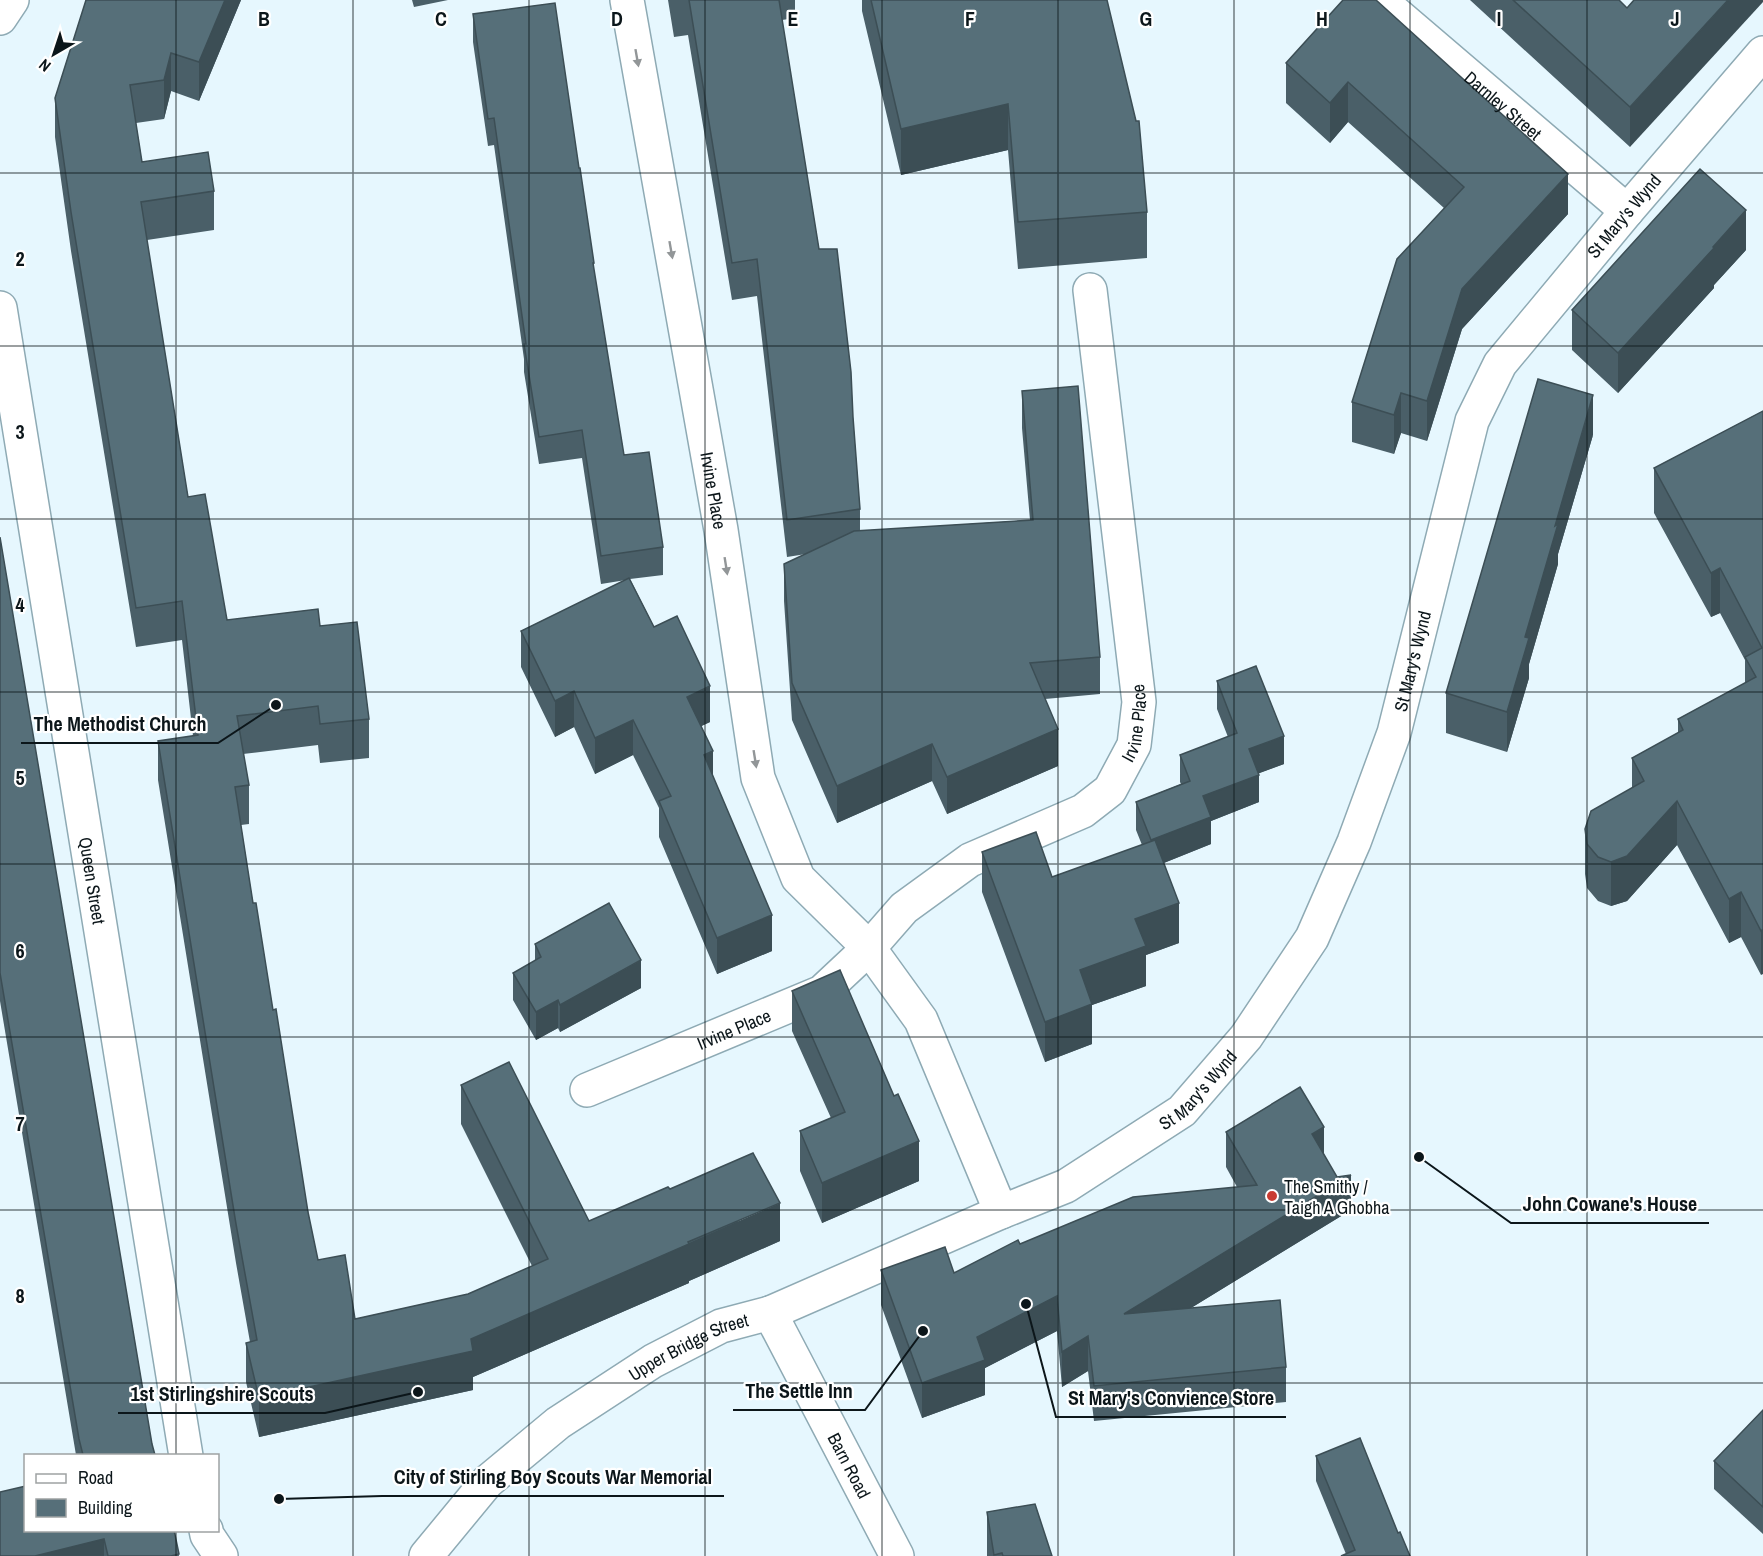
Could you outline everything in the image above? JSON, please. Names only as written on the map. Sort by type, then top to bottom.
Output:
[{"type":"street","points":[[0,18],[12,0]]},
{"type":"street","name":"Irvine Place","points":[[627,0],[721,530],[758,778],[798,878],[869,948],[921,1020],[1001,1212]]},
{"type":"street","name":"Darnley Street","points":[[1380,0],[1627,211]]},
{"type":"street","name":"St Mary's Wynd","points":[[1001,1212],[1066,1186],[1182,1112],[1246,1037],[1312,938],[1354,842],[1394,733],[1472,420],[1500,364],[1763,52]]},
{"type":"street","name":"Irvine Place","points":[[587,1090],[822,992],[869,948],[904,908],[970,860],[1083,811],[1110,790],[1134,745],[1139,702],[1090,290]]},
{"type":"street","name":"Queen Street","points":[[0,308],[186,1454]]},
{"type":"street","name":"Upper Bridge Street","points":[[426,1556],[487,1482],[558,1423],[652,1361],[721,1326],[770,1313],[1001,1212]]},
{"type":"street","name":"Barn Road","points":[[770,1313],[897,1556]]},
{"type":"street","points":[[206,1532],[221,1556]]},
{"type":"building","points":[[86,0],[225,0],[199,62],[171,53],[164,80],[130,85],[142,162],[208,152],[214,191],[141,202],[188,497],[205,494],[227,620],[318,609],[320,626],[357,622],[369,719],[320,724],[318,706],[237,716],[249,785],[235,787],[253,903],[256,903],[273,1010],[276,1009],[308,1212],[318,1260],[345,1255],[355,1319],[468,1294],[548,1259],[461,1085],[509,1062],[589,1221],[753,1153],[780,1203],[471,1339],[473,1351],[259,1398],[246,1343],[257,1340],[236,1224],[158,741],[198,735],[182,601],[136,608],[71,212],[55,98]]},
{"type":"building","points":[[689,0],[779,0],[819,249],[837,249],[851,372],[860,509],[787,520],[757,259],[732,263]]},
{"type":"building","points":[[871,0],[1107,0],[1136,121],[1139,121],[1147,212],[1018,222],[1008,104],[901,129]]},
{"type":"building","points":[[1343,0],[1376,0],[1568,174],[1462,289],[1427,401],[1401,393],[1394,415],[1352,402],[1397,259],[1464,187],[1348,82],[1330,103],[1286,63]]},
{"type":"building","points":[[1513,0],[1619,0],[1627,8],[1634,0],[1728,0],[1630,107]]},
{"type":"building","points":[[555,3],[624,455],[649,452],[663,547],[601,556],[582,430],[539,437],[524,344],[526,344],[494,118],[488,119],[473,14]]},
{"type":"building","points":[[1700,169],[1746,210],[1618,353],[1572,310]]},
{"type":"building","points":[[1538,379],[1593,395],[1555,526],[1558,524],[1525,637],[1529,638],[1507,712],[1446,693]]},
{"type":"building","points":[[1078,386],[1100,657],[1030,663],[1058,729],[947,777],[932,744],[837,786],[792,683],[784,564],[854,531],[1033,520],[1022,391]]},
{"type":"building","points":[[1763,411],[1763,929],[1761,931],[1741,892],[1729,899],[1677,801],[1627,856],[1611,862],[1598,857],[1587,844],[1585,829],[1591,811],[1644,781],[1632,758],[1683,730],[1678,719],[1756,677],[1745,657],[1762,648],[1720,568],[1711,573],[1654,468]]},
{"type":"building","points":[[0,537],[155,1454],[83,1454],[0,973]]},
{"type":"building","points":[[629,578],[654,627],[677,616],[710,686],[687,697],[713,751],[704,755],[772,915],[717,938],[659,801],[671,796],[633,720],[595,738],[574,691],[555,701],[521,631]]},
{"type":"building","points":[[1256,666],[1284,736],[1249,749],[1259,775],[1203,796],[1211,817],[1151,840],[1136,802],[1190,781],[1180,755],[1237,733],[1217,681]]},
{"type":"building","points":[[1036,832],[1052,877],[1155,840],[1179,903],[1135,919],[1146,946],[1080,970],[1092,1004],[1045,1022],[982,852]]},
{"type":"building","points":[[609,903],[641,960],[560,1005],[558,1000],[536,1012],[513,973],[541,957],[535,944]]},
{"type":"building","points":[[840,970],[894,1096],[898,1094],[919,1141],[822,1183],[800,1131],[845,1112],[792,991]]},
{"type":"building","points":[[1300,1087],[1324,1127],[1312,1134],[1337,1177],[1351,1175],[1124,1314],[1280,1300],[1286,1367],[1094,1386],[1088,1336],[1062,1352],[1057,1296],[977,1337],[985,1360],[922,1383],[881,1270],[945,1247],[954,1273],[1018,1240],[1020,1244],[1133,1197],[1257,1185],[1226,1132]]},
{"type":"building","points":[[1763,1410],[1763,1507],[1714,1461]]},
{"type":"building","points":[[1360,1438],[1398,1533],[1400,1532],[1410,1556],[1341,1556],[1355,1550],[1316,1456]]},
{"type":"building","points":[[24,1486],[24,1532],[174,1532],[179,1554],[108,1556],[104,1539],[35,1556],[0,1556],[0,1492]]},
{"type":"building","points":[[1035,1504],[1052,1556],[1003,1556],[1002,1553],[994,1555],[987,1512]]},
{"type":"place","name":"The Methodist Church","points":[[276,705]]},
{"type":"place","name":"John Cowane's House","points":[[1419,1157]]},
{"type":"place","name":"The Smithy / Taigh A Ghobha","points":[[1272,1196]]},
{"type":"place","name":"St Mary's Convience Store","points":[[1026,1304]]},
{"type":"place","name":"The Settle Inn","points":[[923,1331]]},
{"type":"place","name":"1st Stirlingshire Scouts","points":[[418,1392]]},
{"type":"place","name":"City of Stirling Boy Scouts War Memorial","points":[[279,1499]]}]
